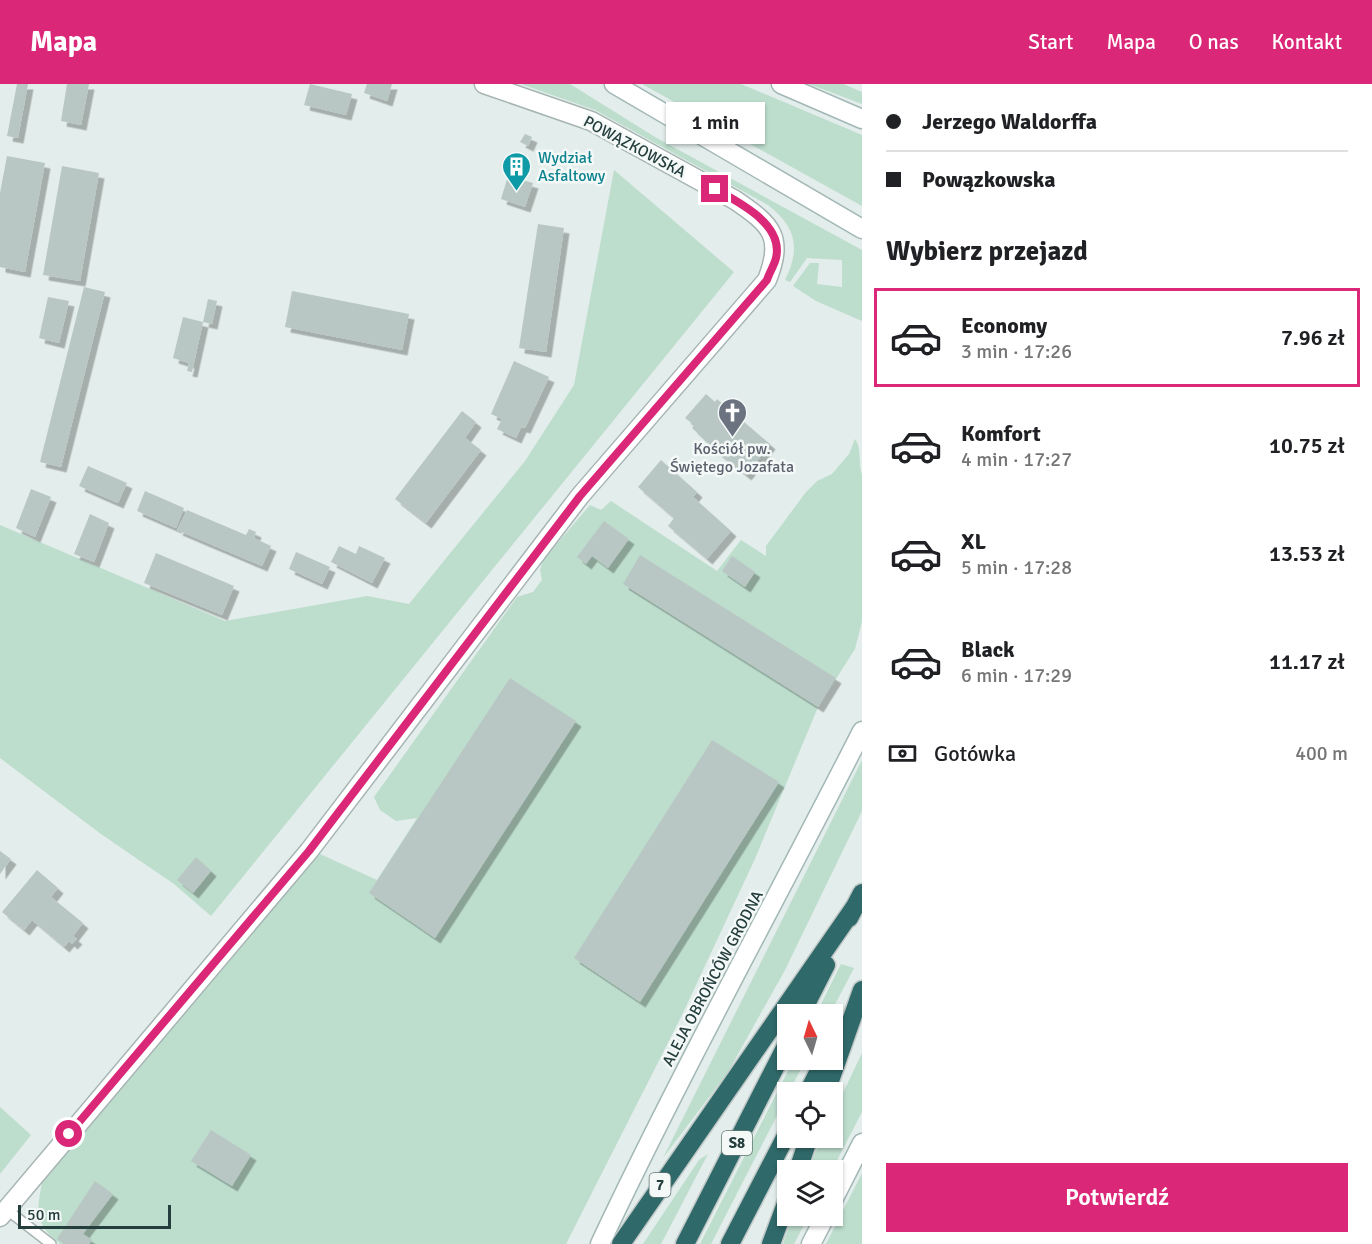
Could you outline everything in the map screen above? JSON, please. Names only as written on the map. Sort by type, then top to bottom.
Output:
[{"type":"highway","points":[[806,1004],[834,948],[860,905]]},
{"type":"highway","name":"7","points":[[621,1244],[860,905]]},
{"type":"highway","points":[[843,1024],[862,989]]},
{"type":"highway","points":[[829,1082],[862,989]]},
{"type":"highway","name":"S8","points":[[686,1244],[777,1064]]},
{"type":"highway","name":"S8","points":[[730,1244],[780,1148]]},
{"type":"highway","points":[[771,1244],[778,1226]]},
{"type":"street","name":"POWĄZKOWSKA","points":[[3,1213],[309,851],[580,496],[741,313],[767,280],[776,258],[776,245],[771,233],[757,215],[735,200],[591,121],[484,84]]},
{"type":"street","points":[[614,84],[862,229]]},
{"type":"street","points":[[781,84],[862,119]]},
{"type":"street","name":"ALEJA OBROŃCÓW GRODNA","points":[[600,1244],[700,1039],[760,932],[862,731]]},
{"type":"street","points":[[843,1180],[862,1143]]},
{"type":"street","points":[[811,1244],[820,1226]]},
{"type":"lane","points":[[3,1213],[51,1244]]},
{"type":"green space","points":[[521,84],[570,84],[655,137],[862,250],[862,321],[816,301],[793,286],[810,263],[819,263],[817,284],[842,287],[842,260],[807,258],[790,282],[785,280],[793,258],[793,239],[785,222],[768,205],[595,110]]},
{"type":"green space","points":[[642,84],[741,84],[862,135],[862,206]]},
{"type":"green space","points":[[809,84],[843,84],[862,92],[862,104]]},
{"type":"green space","points":[[614,170],[734,272],[211,916],[174,884],[101,834],[0,758],[0,525],[225,621],[367,596],[409,604],[525,461],[574,385]]},
{"type":"green space","points":[[855,439],[862,475],[862,621],[855,649],[818,707],[754,861],[681,1017],[566,1244],[60,1244],[52,1237],[39,1217],[42,1183],[320,854],[377,880],[417,818],[396,821],[380,810],[374,797],[517,597],[533,592],[542,580],[540,570],[543,560],[590,505],[601,510],[611,501],[717,571],[741,540],[766,556],[766,546],[806,492],[817,481],[832,474],[849,454]]},
{"type":"green space","points":[[862,760],[862,811],[785,970],[728,1072],[663,1158]]},
{"type":"green space","points":[[841,964],[854,968],[835,1004],[821,1004]]},
{"type":"green space","points":[[862,1053],[862,1112],[837,1160],[812,1160],[817,1148],[843,1148],[843,1093]]},
{"type":"green space","points":[[788,1070],[800,1070],[794,1082],[782,1082]]},
{"type":"green space","points":[[777,1092],[777,1115],[711,1244],[700,1244]]},
{"type":"green space","points":[[0,1107],[31,1135],[0,1174]]},
{"type":"green space","points":[[708,1154],[661,1244],[643,1244],[699,1160]]},
{"type":"green space","points":[[862,1173],[862,1244],[826,1244],[835,1226],[843,1226],[843,1210]]},
{"type":"green space","points":[[789,1226],[803,1226],[794,1244],[783,1244]]},
{"type":"building","points":[[17,84],[28,84],[18,138],[7,136]]},
{"type":"building","points":[[67,84],[89,84],[81,125],[61,121]]},
{"type":"building","points":[[310,84],[352,94],[346,115],[304,105]]},
{"type":"building","points":[[367,84],[392,84],[387,101],[364,93]]},
{"type":"building","points":[[525,134],[532,137],[528,146],[520,142]]},
{"type":"building","points":[[7,156],[45,163],[25,272],[0,267],[0,193]]},
{"type":"building","points":[[62,166],[99,173],[80,281],[43,275]]},
{"type":"building","name":"Wydział Asfaltowy","points":[[508,176],[533,183],[525,207],[501,199]]},
{"type":"building","points":[[538,224],[564,228],[546,352],[519,348]]},
{"type":"building","points":[[84,287],[105,292],[61,467],[40,462]]},
{"type":"building","points":[[292,291],[409,314],[402,350],[285,327]]},
{"type":"building","points":[[48,297],[69,301],[59,343],[39,338]]},
{"type":"building","points":[[208,299],[217,301],[212,324],[203,322]]},
{"type":"building","points":[[183,317],[203,322],[192,372],[187,371],[189,363],[173,358]]},
{"type":"building","points":[[514,361],[549,377],[525,428],[521,427],[516,438],[497,429],[502,419],[491,414]]},
{"type":"building","name":"Kościół pw. Świętego Jozafata","points":[[706,394],[715,402],[717,399],[770,444],[746,475],[716,451],[685,418]]},
{"type":"building","points":[[462,411],[476,422],[465,438],[481,450],[426,523],[395,499]]},
{"type":"building","points":[[661,460],[697,492],[693,497],[731,531],[707,559],[668,526],[674,518],[638,487]]},
{"type":"building","points":[[88,466],[127,483],[118,503],[79,486]]},
{"type":"building","points":[[31,489],[51,497],[35,537],[16,528]]},
{"type":"building","points":[[145,491],[184,508],[176,528],[137,511]]},
{"type":"building","points":[[187,510],[246,535],[249,529],[256,532],[254,538],[271,546],[262,566],[177,530]]},
{"type":"building","points":[[90,514],[109,523],[94,562],[74,554]]},
{"type":"building","points":[[604,521],[629,539],[608,568],[592,556],[586,564],[577,557]]},
{"type":"building","points":[[339,546],[356,554],[359,546],[385,558],[372,583],[331,562]]},
{"type":"building","points":[[296,552],[330,567],[322,584],[289,569]]},
{"type":"building","points":[[156,553],[234,586],[222,615],[144,583]]},
{"type":"building","points":[[640,555],[836,678],[818,707],[623,584]]},
{"type":"building","points":[[732,556],[755,572],[745,587],[722,571]]},
{"type":"building","points":[[510,678],[576,721],[435,938],[369,893]]},
{"type":"building","points":[[712,740],[779,782],[640,1002],[574,958]]},
{"type":"building","points":[[0,851],[11,859],[0,874]]},
{"type":"building","points":[[196,857],[211,871],[193,893],[177,880]]},
{"type":"building","points":[[37,870],[58,888],[51,897],[83,923],[73,936],[77,939],[72,944],[69,941],[64,947],[32,920],[24,930],[2,912]]},
{"type":"building","points":[[211,1130],[251,1155],[232,1186],[191,1161]]},
{"type":"building","points":[[95,1181],[113,1194],[83,1234],[92,1240],[89,1244],[64,1244],[57,1239]]},
{"type":"place","name":"Wydział Asfaltowy","points":[[517,192]]},
{"type":"place","name":"Kościół pw. Świętego Jozafata","points":[[732,438]]},
{"type":"route","points":[[69,1134],[309,851],[580,496],[741,313],[767,280],[776,258],[776,245],[771,233],[757,215],[715,189]]}]
